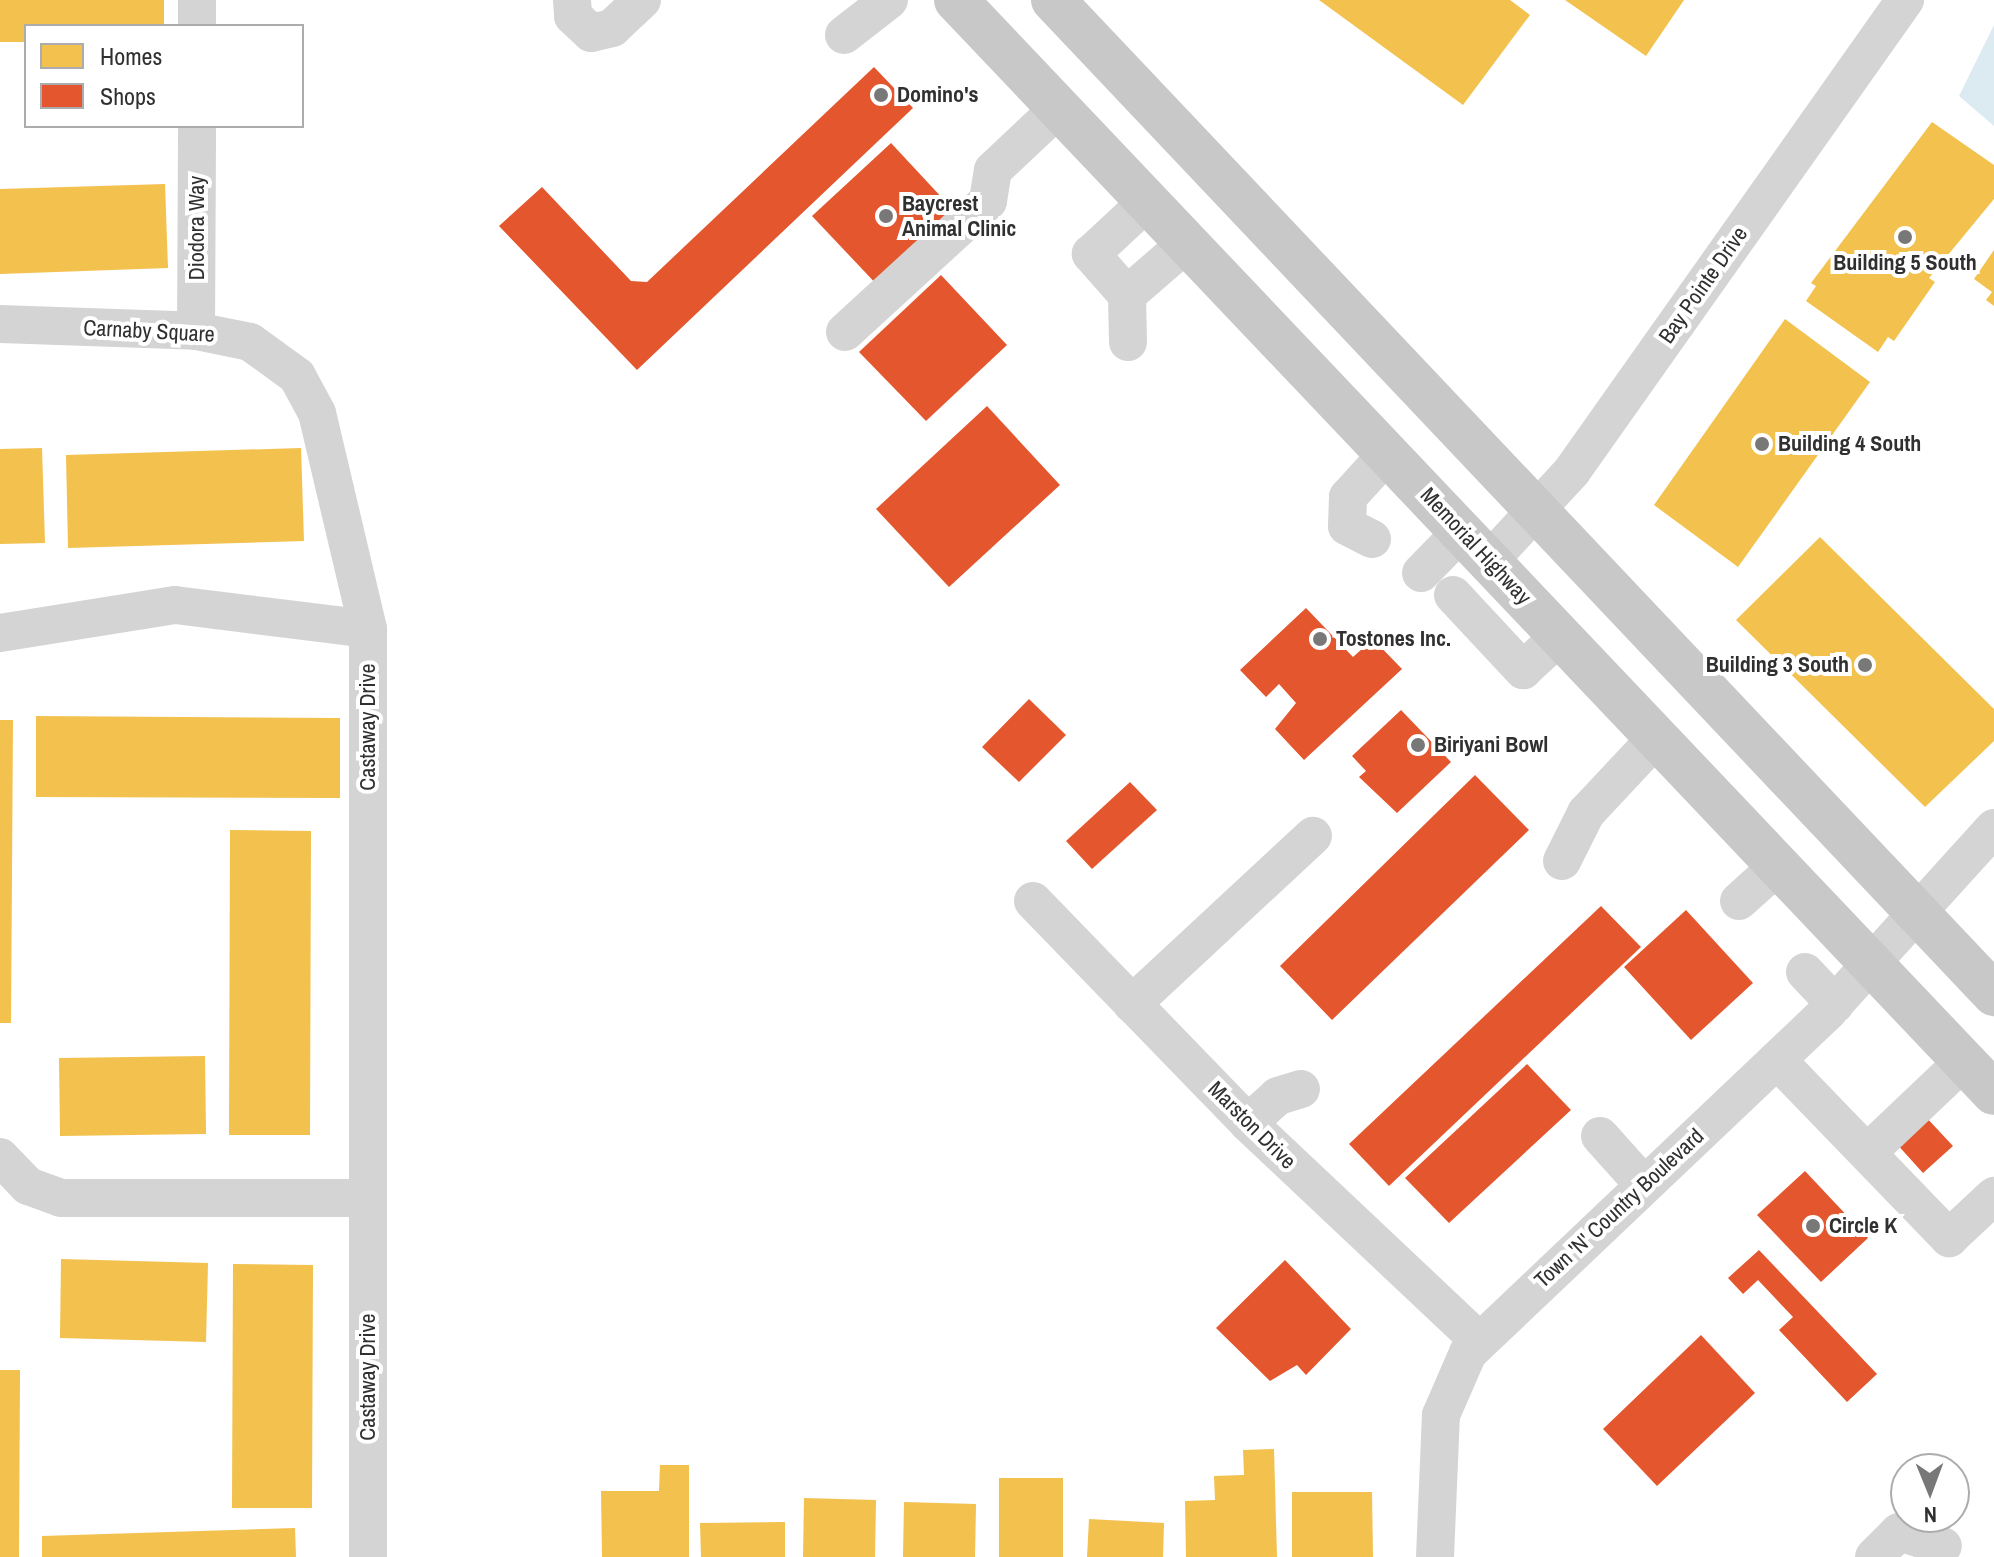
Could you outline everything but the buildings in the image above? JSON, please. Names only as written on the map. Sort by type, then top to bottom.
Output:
[{"type":"main road","name":"Memorial Highway","points":[[956,0],[1994,1093]]},
{"type":"main road","points":[[1053,0],[1994,994]]},
{"type":"main road","points":[[1148,201],[1198,152]]},
{"type":"street","points":[[197,0],[197,24]]},
{"type":"street","points":[[572,0],[573,16],[591,33],[612,28],[642,0]]},
{"type":"street","points":[[844,35],[889,0]]},
{"type":"street","name":"Bay Pointe Drive","points":[[1421,573],[1539,511],[1905,0]]},
{"type":"street","points":[[845,332],[988,201],[993,170],[1060,107]]},
{"type":"street","name":"Diodora Way","points":[[196,331],[197,128]]},
{"type":"street","points":[[1128,342],[1127,295],[1091,254],[1148,201]]},
{"type":"street","points":[[1127,295],[1188,242]]},
{"type":"street","name":"Carnaby Square","points":[[0,324],[196,331],[250,342],[297,376],[328,454],[368,629]]},
{"type":"street","points":[[1372,539],[1347,526],[1348,497],[1388,453]]},
{"type":"street","points":[[1453,595],[1523,670],[1561,635]]},
{"type":"street","points":[[0,633],[175,605],[368,629]]},
{"type":"street","name":"Castaway Drive","points":[[368,629],[368,1557]]},
{"type":"street","points":[[1562,861],[1586,813],[1657,737]]},
{"type":"street","name":"Town 'N' Country Boulevard","points":[[1435,1557],[1441,1415],[1478,1340],[1835,1004],[1994,828]]},
{"type":"street","points":[[1132,1004],[1313,836]]},
{"type":"street","points":[[1739,901],[1779,865]]},
{"type":"street","name":"Marston Drive","points":[[1033,901],[1248,1123],[1478,1340]]},
{"type":"street","points":[[1805,972],[1835,1004]]},
{"type":"street","points":[[1777,1060],[1949,1238],[1994,1196]]},
{"type":"street","points":[[1868,1152],[1964,1061]]},
{"type":"street","points":[[1248,1123],[1278,1096],[1301,1089]]},
{"type":"street","points":[[1600,1136],[1644,1185]]},
{"type":"street","points":[[0,1157],[28,1186],[61,1198],[368,1198]]},
{"type":"street","points":[[1874,1557],[1899,1532],[1943,1546]]},
{"type":"shaded area","points":[[1994,25],[1994,126],[1959,96]]},
{"type":"place","name":"Domino's","points":[[881,95]]},
{"type":"place","name":"Baycrest Animal Clinic","points":[[886,216]]},
{"type":"place","name":"Building 5 South","points":[[1905,237]]},
{"type":"place","name":"Building 4 South","points":[[1762,444]]},
{"type":"place","name":"Tostones Inc.","points":[[1320,639]]},
{"type":"place","name":"Building 3 South","points":[[1865,665]]},
{"type":"place","name":"Biriyani Bowl","points":[[1418,745]]},
{"type":"place","name":"Circle K","points":[[1813,1226]]}]
